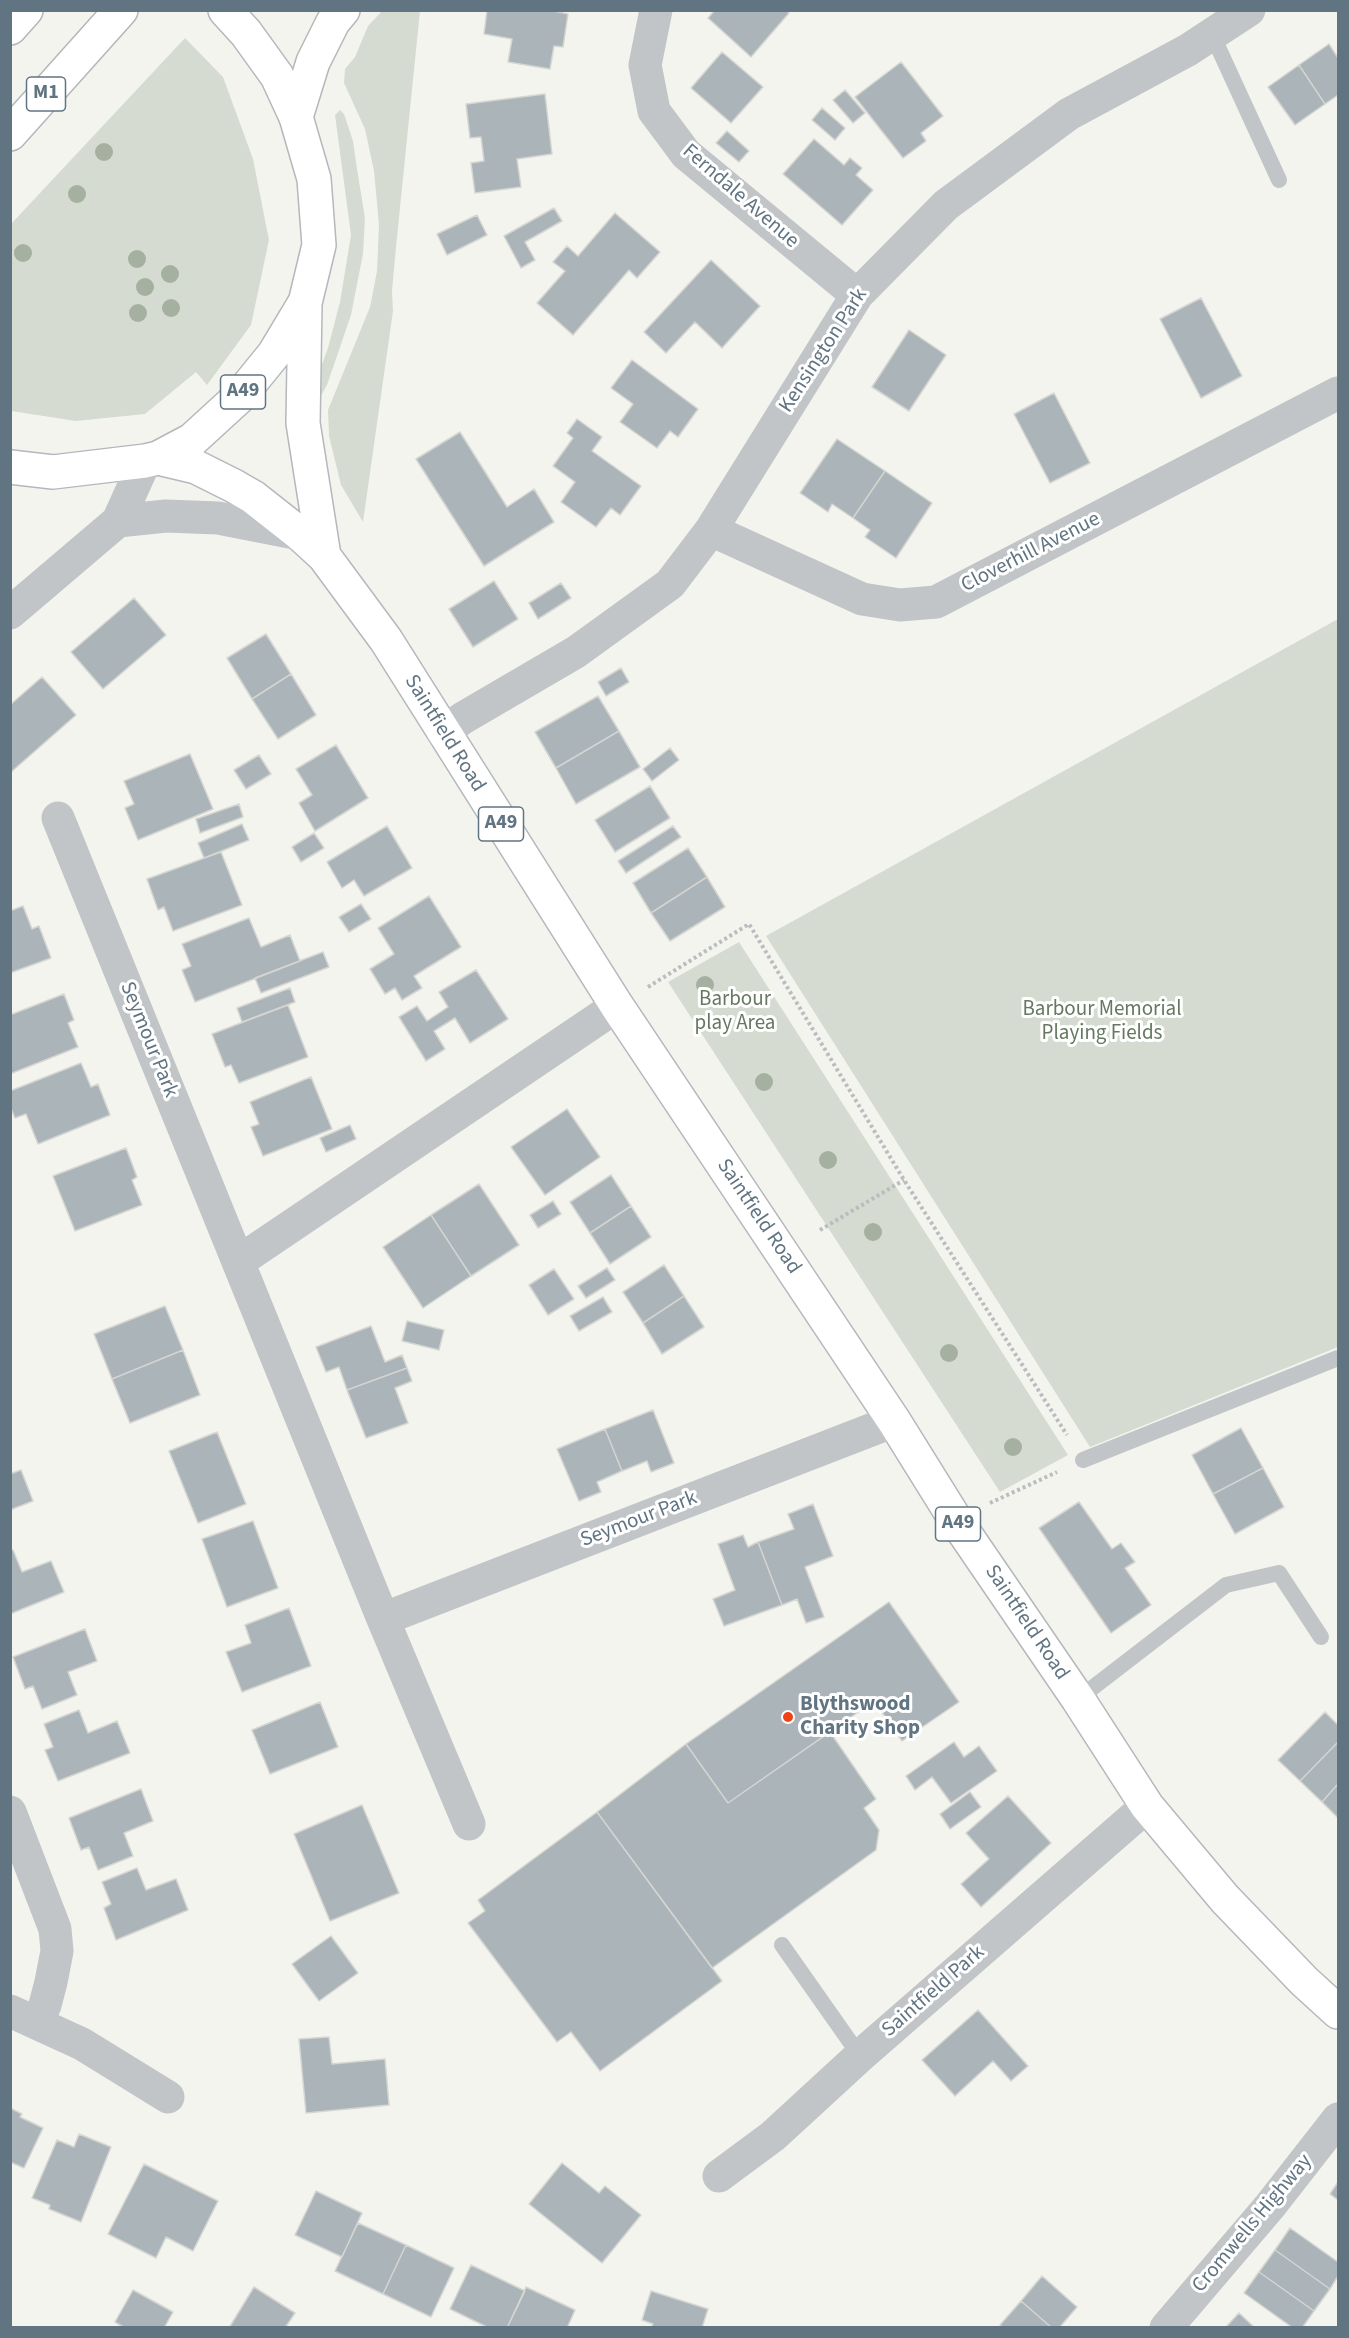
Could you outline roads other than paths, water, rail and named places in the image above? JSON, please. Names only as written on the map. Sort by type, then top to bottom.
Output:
[{"type":"main road","points":[[10,28],[26,10]]},
{"type":"main road","name":"M1","points":[[10,134],[121,10]]},
{"type":"main road","name":"A49","points":[[225,10],[246,33],[277,76],[296,117],[314,179],[319,245],[305,303],[303,423],[324,555]]},
{"type":"main road","points":[[296,117],[313,62],[333,22],[343,10]]},
{"type":"main road","name":"A49","points":[[10,467],[53,472],[152,460],[192,440],[239,397],[274,354],[305,303]]},
{"type":"main road","name":"Saintfield Road","points":[[152,460],[196,466],[234,486],[253,497],[324,555],[386,640],[617,1006],[894,1421],[955,1519],[1078,1699],[1146,1806],[1225,1899],[1304,1981],[1338,2012]]},
{"type":"street","name":"Ferndale Avenue","points":[[656,10],[645,66],[654,111],[686,154],[857,295]]},
{"type":"street","name":"Kensington Park","points":[[443,732],[576,652],[670,584],[711,530],[857,295],[946,205],[1069,114],[1188,50],[1249,10]]},
{"type":"street","name":"Cloverhill Avenue","points":[[711,530],[862,599],[900,605],[936,602],[1338,393]]},
{"type":"street","points":[[10,613],[118,521],[152,460]]},
{"type":"street","points":[[118,521],[166,516],[218,518],[300,534]]},
{"type":"street","name":"Seymour Park","points":[[58,818],[383,1619],[469,1824]]},
{"type":"street","points":[[238,1262],[617,1006]]},
{"type":"street","name":"Seymour Park","points":[[383,1619],[894,1421]]},
{"type":"street","name":"Saintfield Park","points":[[719,2176],[773,2136],[860,2056],[1146,1806]]},
{"type":"street","points":[[10,1812],[55,1929],[57,1951],[51,1982],[24,2016],[82,2044],[168,2097]]},
{"type":"street","name":"Cromwells Highway","points":[[1166,2328],[1270,2206],[1338,2119]]},
{"type":"lane","points":[[1212,34],[1279,180]]},
{"type":"lane","points":[[1083,1460],[1338,1358]]},
{"type":"lane","points":[[1078,1699],[1226,1585],[1278,1573],[1321,1637]]},
{"type":"lane","points":[[782,1944],[860,2056]]},
{"type":"place","name":"Blythswood Charity Shop","points":[[788,1717]]},
{"type":"park label","name":"Barbour play Area","points":[[735,1012]]},
{"type":"park label","name":"Barbour Memorial Playing Fields","points":[[1102,1022]]}]
